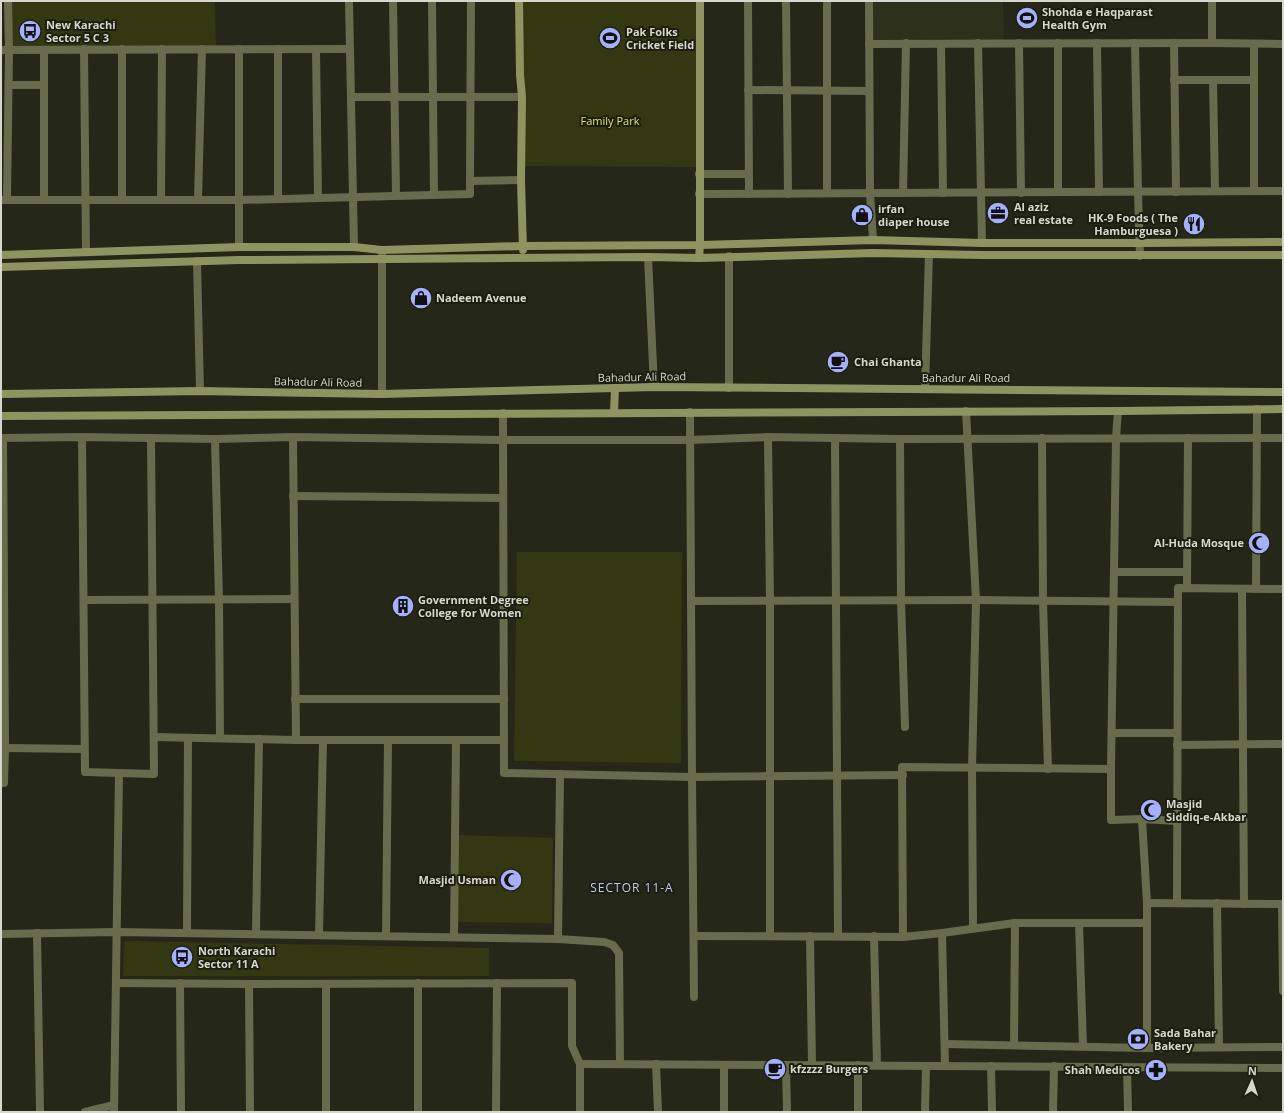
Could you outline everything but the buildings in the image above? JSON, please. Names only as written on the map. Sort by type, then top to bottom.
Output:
[{"type":"street","points":[[8,1],[5,50],[9,85],[4,200],[240,200],[470,194],[471,1]]},
{"type":"street","points":[[349,1],[354,247]]},
{"type":"street","points":[[393,1],[396,196]]},
{"type":"street","points":[[432,1],[434,195]]},
{"type":"street","points":[[519,1],[520,76],[522,97],[521,180],[523,258]]},
{"type":"street","points":[[699,258],[700,1]]},
{"type":"street","points":[[748,1],[749,194]]},
{"type":"street","points":[[786,1],[788,194]]},
{"type":"street","points":[[827,1],[827,194]]},
{"type":"street","points":[[869,1],[870,193],[873,240]]},
{"type":"street","points":[[1212,1],[1212,43]]},
{"type":"street","points":[[1019,43],[1021,193]]},
{"type":"street","points":[[1058,43],[1058,192]]},
{"type":"street","points":[[1097,43],[1099,192]]},
{"type":"street","points":[[1136,43],[1140,256]]},
{"type":"street","points":[[1174,43],[1176,192]]},
{"type":"street","points":[[869,44],[1283,44]]},
{"type":"street","points":[[903,193],[906,44]]},
{"type":"street","points":[[941,44],[943,193]]},
{"type":"street","points":[[978,44],[982,243]]},
{"type":"street","points":[[1254,44],[1254,191]]},
{"type":"street","points":[[161,200],[162,49]]},
{"type":"street","points":[[198,200],[202,49]]},
{"type":"street","points":[[239,49],[239,248]]},
{"type":"street","points":[[278,49],[278,198]]},
{"type":"street","points":[[316,49],[318,197]]},
{"type":"street","points":[[5,50],[350,49]]},
{"type":"street","points":[[44,50],[44,200]]},
{"type":"street","points":[[84,50],[86,252]]},
{"type":"street","points":[[122,50],[122,200]]},
{"type":"street","points":[[1174,80],[1254,80]]},
{"type":"street","points":[[1213,80],[1215,191]]},
{"type":"street","points":[[9,85],[44,84]]},
{"type":"street","points":[[748,90],[869,91]]},
{"type":"street","points":[[351,97],[522,97]]},
{"type":"street","points":[[699,174],[748,174]]},
{"type":"street","points":[[470,181],[521,180]]},
{"type":"street","points":[[699,194],[1283,191]]},
{"type":"street","points":[[1,255],[239,248],[354,247],[382,250],[522,246],[700,245],[873,240],[982,243],[1140,244],[1283,242]]},
{"type":"street","points":[[382,250],[382,394]]},
{"type":"street","points":[[1,267],[197,261],[648,257],[699,258],[874,253],[1140,256],[1283,255]]},
{"type":"street","points":[[925,389],[929,254]]},
{"type":"street","points":[[729,256],[729,388]]},
{"type":"street","points":[[648,257],[654,387]]},
{"type":"street","points":[[197,261],[200,391]]},
{"type":"street","name":"Bahadur Ali Road","points":[[1,394],[200,391],[382,394],[654,387],[1283,392]]},
{"type":"street","points":[[614,412],[615,388]]},
{"type":"street","points":[[1256,589],[1257,409]]},
{"type":"street","points":[[1,416],[1283,409]]},
{"type":"street","points":[[966,411],[976,600],[972,768],[973,928]]},
{"type":"street","points":[[1118,411],[1116,438],[1111,820],[1177,820]]},
{"type":"street","points":[[690,412],[694,997]]},
{"type":"street","points":[[503,413],[504,772],[692,777],[903,775]]},
{"type":"street","points":[[1,783],[4,783],[5,748],[2,622],[2,438],[82,437],[215,439],[294,437],[503,440],[690,440],[768,437],[900,439],[1283,438]]},
{"type":"street","points":[[82,437],[85,772],[119,774],[154,774],[151,438]]},
{"type":"street","points":[[294,437],[293,496],[296,740]]},
{"type":"street","points":[[768,437],[770,601],[770,936]]},
{"type":"street","points":[[835,438],[838,936]]},
{"type":"street","points":[[1042,438],[1043,601],[1048,769]]},
{"type":"street","points":[[1187,588],[1188,438]]},
{"type":"street","points":[[215,439],[219,599],[220,738]]},
{"type":"street","points":[[900,439],[901,600],[905,727]]},
{"type":"street","points":[[293,496],[503,498]]},
{"type":"street","points":[[1115,572],[1187,572]]},
{"type":"street","points":[[1177,903],[1178,588],[1283,589]]},
{"type":"street","points":[[1242,589],[1244,904]]},
{"type":"street","points":[[84,600],[294,599]]},
{"type":"street","points":[[691,601],[976,600],[1177,602]]},
{"type":"street","points":[[295,699],[504,699]]},
{"type":"street","points":[[1112,733],[1177,733]]},
{"type":"street","points":[[154,737],[388,741],[504,740]]},
{"type":"street","points":[[187,934],[188,738]]},
{"type":"street","points":[[256,934],[259,739]]},
{"type":"street","points":[[319,935],[323,740]]},
{"type":"street","points":[[454,937],[456,740]]},
{"type":"street","points":[[386,936],[388,741]]},
{"type":"street","points":[[1177,745],[1283,744]]},
{"type":"street","points":[[5,748],[84,749]]},
{"type":"street","points":[[903,936],[902,768],[1111,769]]},
{"type":"street","points":[[85,1112],[114,1109],[119,774]]},
{"type":"street","points":[[558,939],[560,774]]},
{"type":"street","points":[[1142,819],[1147,903],[1148,1048]]},
{"type":"street","points":[[1147,903],[1283,904],[1283,991]]},
{"type":"street","points":[[1217,903],[1219,1047]]},
{"type":"street","points":[[694,936],[903,936],[942,933],[1015,923],[1147,923]]},
{"type":"street","points":[[1014,1045],[1015,923]]},
{"type":"street","points":[[1079,923],[1083,1046]]},
{"type":"street","points":[[1,934],[116,932],[558,939],[604,942],[614,945],[619,953],[620,1064]]},
{"type":"street","points":[[37,933],[40,1112]]},
{"type":"street","points":[[942,933],[945,1066]]},
{"type":"street","points":[[810,936],[812,1065]]},
{"type":"street","points":[[874,936],[877,1066]]},
{"type":"street","points":[[116,983],[572,983],[572,1046],[580,1064],[580,1112]]},
{"type":"street","points":[[180,983],[181,1112]]},
{"type":"street","points":[[418,983],[418,1112]]},
{"type":"street","points":[[496,1112],[497,983]]},
{"type":"street","points":[[249,984],[250,1112]]},
{"type":"street","points":[[326,984],[326,1112]]},
{"type":"street","points":[[945,1044],[1148,1048],[1283,1047]]},
{"type":"street","points":[[580,1064],[1283,1068]]},
{"type":"street","points":[[656,1064],[658,1112]]},
{"type":"street","points":[[724,1064],[724,1112]]},
{"type":"street","points":[[786,1065],[787,1112]]},
{"type":"street","points":[[858,1065],[858,1112]]},
{"type":"street","points":[[925,1112],[926,1066]]},
{"type":"street","points":[[991,1066],[992,1112]]},
{"type":"street","points":[[1053,1112],[1054,1066]]},
{"type":"street","points":[[1127,1067],[1128,1112]]},
{"type":"shaded area","points":[[869,1],[1003,1],[1004,43],[869,44]]},
{"type":"green space","points":[[9,1],[215,1],[216,49],[9,50]]},
{"type":"green space","name":"Family Park","points":[[519,1],[700,1],[699,167],[521,166]]},
{"type":"green space","points":[[517,552],[682,552],[681,763],[514,761]]},
{"type":"green space","name":"Masjid Usman","points":[[458,835],[553,838],[552,923],[458,922]]},
{"type":"green space","points":[[124,941],[489,948],[489,976],[123,976]]},
{"type":"place","name":"Shohda e Haqparast Health Gym","points":[[1027,18]]},
{"type":"place","name":"New Karachi Sector 5 C 3","points":[[30,31]]},
{"type":"place","name":"Pak Folks Cricket Field","points":[[610,38]]},
{"type":"place","name":"Al aziz real estate","points":[[998,213]]},
{"type":"place","name":"irfan diaper house","points":[[862,215]]},
{"type":"place","name":"HK-9 Foods ( The Hamburguesa )","points":[[1194,224]]},
{"type":"place","name":"Nadeem Avenue","points":[[421,298]]},
{"type":"place","name":"Chai Ghanta","points":[[838,362]]},
{"type":"place","name":"Al-Huda Mosque","points":[[1259,543]]},
{"type":"place","name":"Government Degree College for Women","points":[[403,606]]},
{"type":"place","name":"Masjid Siddiq-e-Akbar","points":[[1151,810]]},
{"type":"place","name":"Masjid Usman","points":[[511,880]]},
{"type":"place","name":"North Karachi Sector 11 A","points":[[182,957]]},
{"type":"place","name":"Sada Bahar Bakery","points":[[1138,1039]]},
{"type":"place","name":"kfzzzz Burgers","points":[[775,1069]]},
{"type":"place","name":"Shah Medicos","points":[[1156,1070]]},
{"type":"district","name":"SECTOR 11-A","points":[[632,888]]}]
